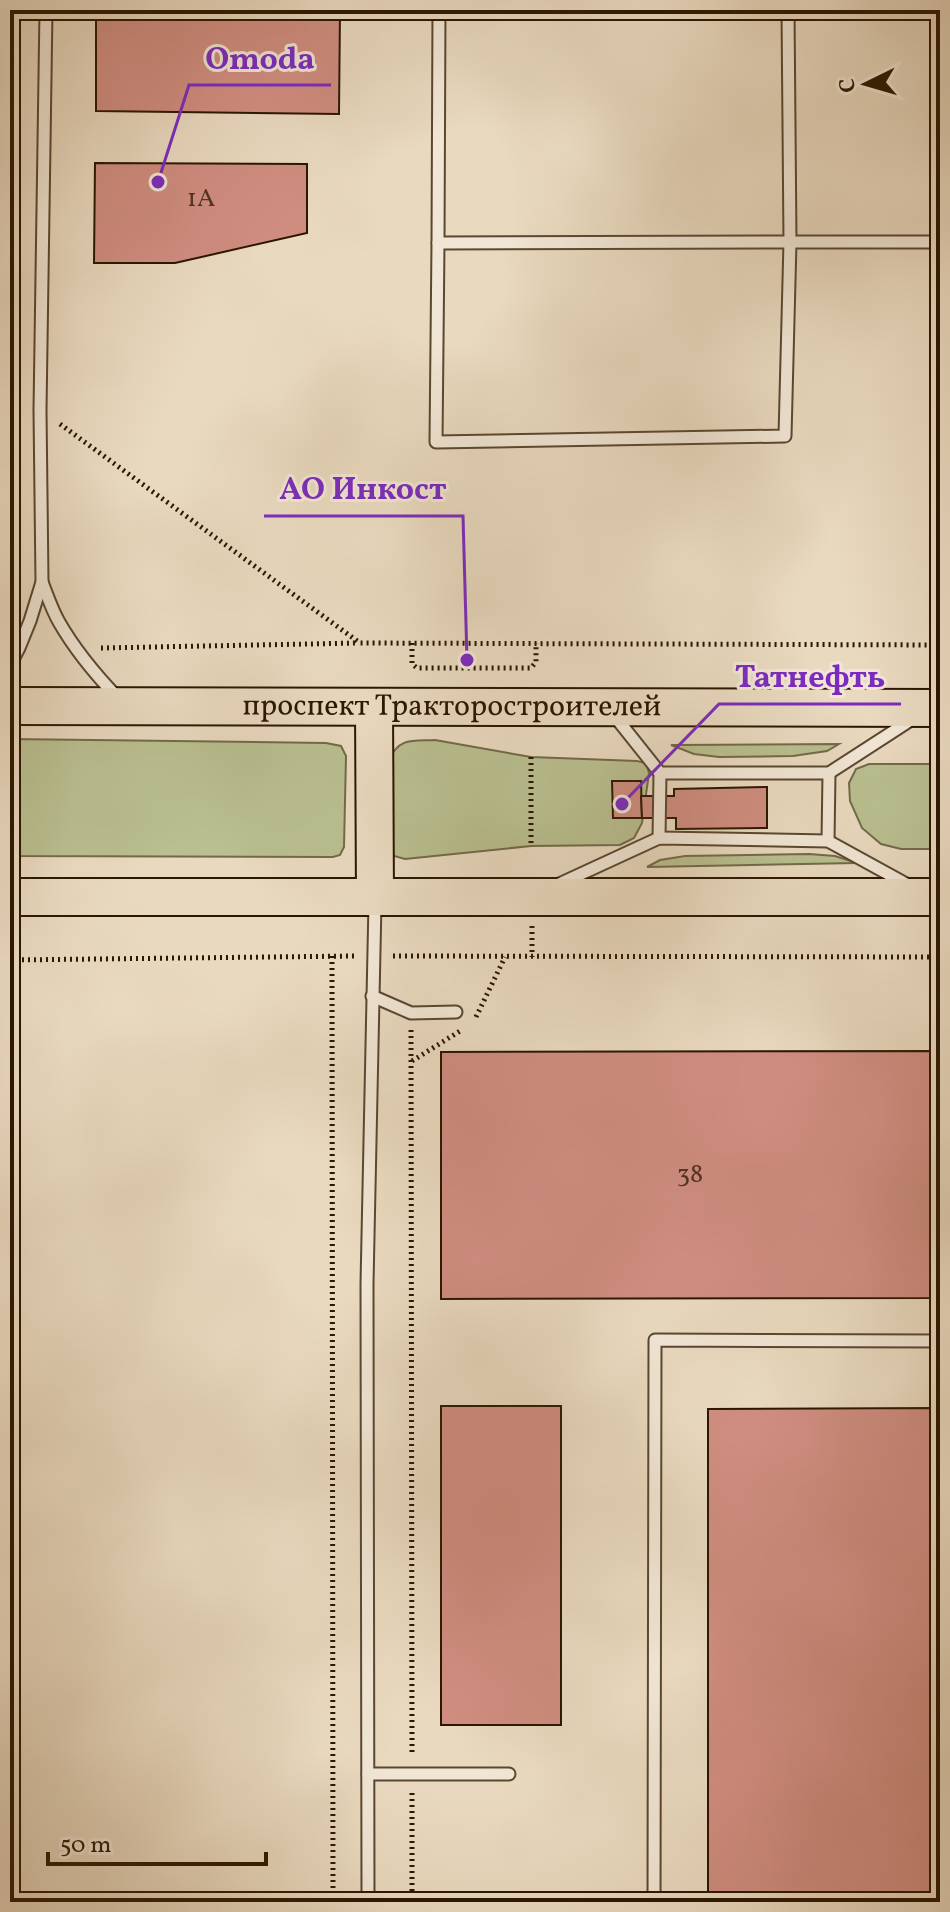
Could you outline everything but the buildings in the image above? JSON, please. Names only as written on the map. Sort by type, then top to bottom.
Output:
[{"type":"main road","name":"проспект Тракторостроителей","points":[[10,706],[934,708]]},
{"type":"main road","points":[[374,707],[375,897]]},
{"type":"main road","points":[[10,897],[375,897],[532,910],[934,897]]},
{"type":"lane","points":[[10,665],[30,621],[42,582],[40,410],[46,10]]},
{"type":"lane","points":[[439,10],[436,442],[785,436],[790,242],[788,10]]},
{"type":"lane","points":[[438,243],[940,242]]},
{"type":"lane","points":[[42,582],[58,621],[75,648],[126,706]]},
{"type":"lane","points":[[607,707],[660,773],[659,838]]},
{"type":"lane","points":[[660,773],[829,773],[934,708]]},
{"type":"lane","points":[[828,841],[829,773]]},
{"type":"lane","points":[[532,910],[659,838],[828,841],[934,897]]},
{"type":"lane","points":[[368,1902],[367,1284],[375,897]]},
{"type":"lane","points":[[372,996],[411,1013],[456,1012]]},
{"type":"lane","points":[[654,1902],[655,1340],[940,1341]]},
{"type":"lane","points":[[368,1774],[509,1774]]},
{"type":"path","points":[[40,410],[360,643]]},
{"type":"path","points":[[97,648],[360,643],[940,645]]},
{"type":"path","points":[[412,643],[412,664],[417,668],[531,668],[536,662],[536,643]]},
{"type":"path","points":[[531,757],[531,846]]},
{"type":"path","points":[[532,910],[532,957]]},
{"type":"path","points":[[332,956],[333,1902]]},
{"type":"path","points":[[10,960],[356,956]]},
{"type":"path","points":[[386,956],[940,957]]},
{"type":"path","points":[[411,1013],[412,1902]]},
{"type":"green space","points":[[17,305],[20,411],[10,401],[10,307]]},
{"type":"green space","points":[[10,739],[326,743],[341,746],[346,756],[344,847],[340,855],[333,857],[10,856]]},
{"type":"green space","points":[[435,740],[531,757],[646,763],[649,773],[642,823],[634,838],[620,845],[531,846],[405,859],[394,856],[388,845],[389,760],[402,744]]},
{"type":"green space","points":[[839,744],[827,751],[793,756],[719,757],[694,754],[671,745]]},
{"type":"green space","points":[[869,764],[940,764],[940,849],[901,849],[881,844],[862,828],[850,801],[849,783],[856,769]]},
{"type":"green space","points":[[685,856],[835,856],[857,863],[647,867],[660,860]]},
{"type":"place","name":"Omoda","points":[[158,182]]},
{"type":"place","name":"АО Инкост","points":[[467,660]]},
{"type":"place","name":"Татнефть","points":[[622,804]]}]
